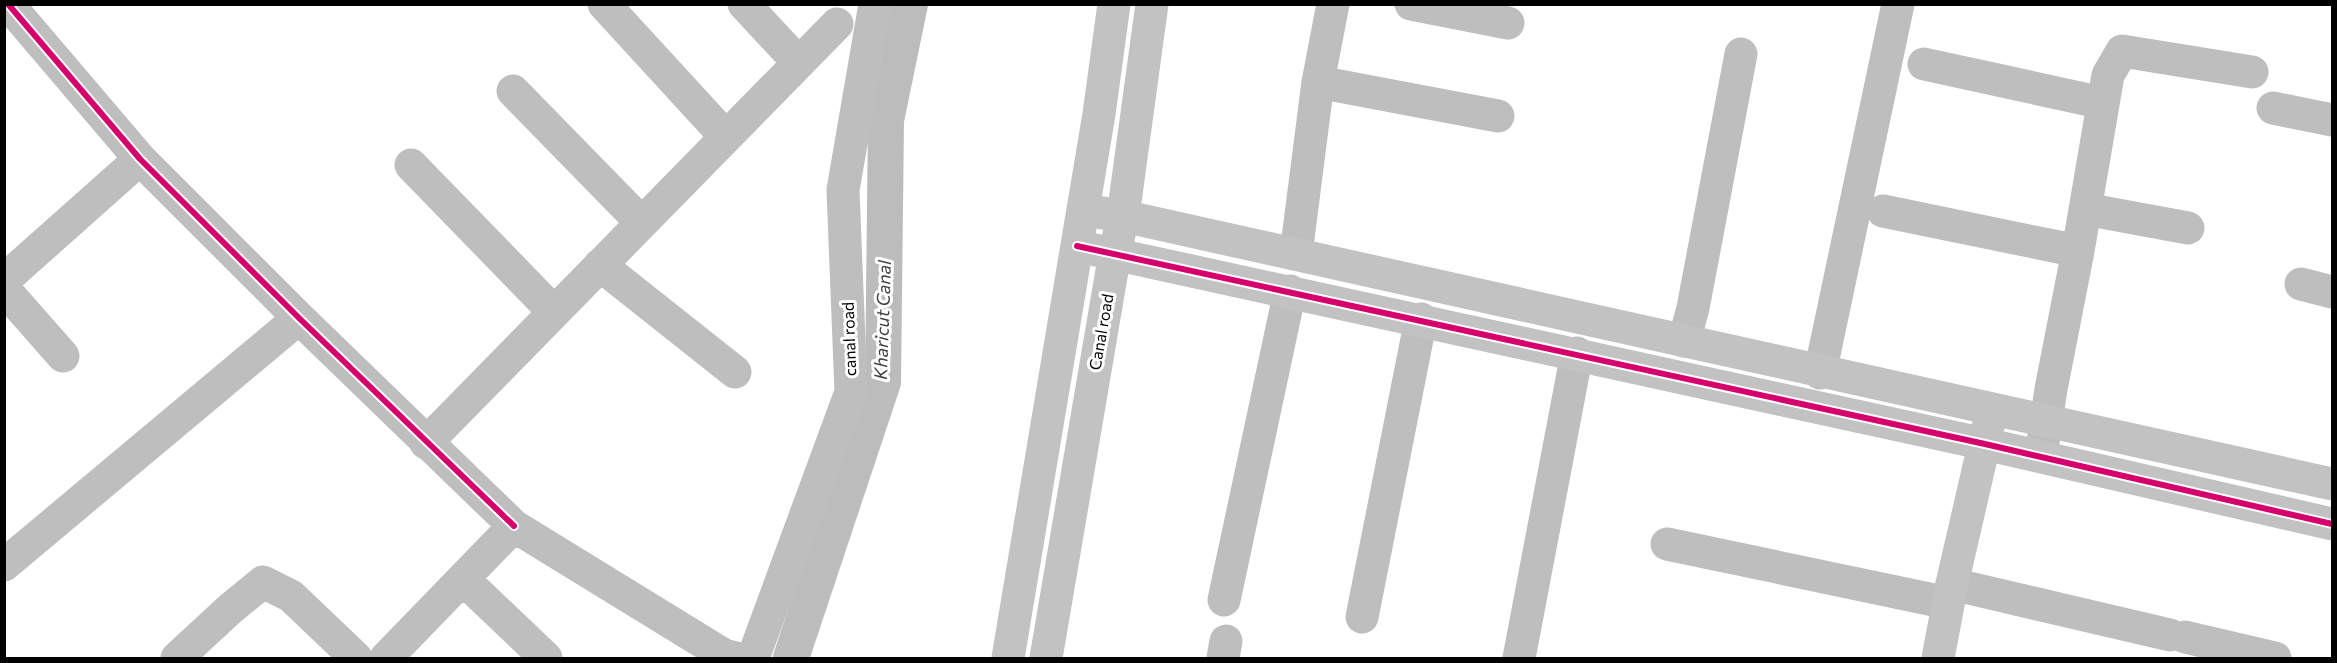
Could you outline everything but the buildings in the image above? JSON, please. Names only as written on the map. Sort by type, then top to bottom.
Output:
[{"type":"street","points":[[8,4],[140,159],[299,318],[514,526],[738,657]]},
{"type":"street","points":[[604,4],[726,137]]},
{"type":"street","points":[[744,4],[799,63]]},
{"type":"street","name":"canal road","points":[[738,657],[851,392],[843,190],[875,4]]},
{"type":"street","points":[[1008,658],[1083,210],[1113,4]]},
{"type":"street","name":"Canal road","points":[[1046,658],[1114,253],[1123,216],[1152,4]]},
{"type":"street","points":[[1296,254],[1318,82],[1333,4]]},
{"type":"street","points":[[1412,4],[1508,23]]},
{"type":"street","points":[[1821,373],[1898,4]]},
{"type":"street","points":[[426,442],[837,24]]},
{"type":"street","points":[[2041,456],[2103,103],[2109,75],[2122,51],[2252,72]]},
{"type":"street","points":[[1684,341],[1693,308],[1742,54]]},
{"type":"street","points":[[1924,64],[2103,103]]},
{"type":"street","points":[[1318,82],[1498,116]]},
{"type":"street","points":[[513,91],[642,223]]},
{"type":"street","points":[[2273,108],[2332,120]]},
{"type":"street","points":[[4,280],[140,159]]},
{"type":"street","points":[[411,165],[554,312]]},
{"type":"street","points":[[2085,209],[2188,228]]},
{"type":"street","points":[[1083,210],[1123,216],[1821,373],[2332,484]]},
{"type":"street","points":[[1883,211],[2078,251]]},
{"type":"street","points":[[1077,246],[1577,353],[2041,456],[2332,524]]},
{"type":"street","points":[[600,265],[735,372]]},
{"type":"street","points":[[2301,285],[2332,292]]},
{"type":"street","points":[[4,289],[63,356]]},
{"type":"street","points":[[1224,600],[1290,291]]},
{"type":"street","points":[[4,565],[299,318]]},
{"type":"street","points":[[1362,617],[1421,319]]},
{"type":"street","points":[[1519,658],[1577,353]]},
{"type":"street","points":[[1938,658],[1950,594],[1992,409]]},
{"type":"street","points":[[386,658],[514,526]]},
{"type":"street","points":[[1667,544],[2178,636],[2275,658]]},
{"type":"street","points":[[464,580],[546,658]]},
{"type":"street","points":[[177,658],[263,582],[291,596],[356,658]]},
{"type":"waterway","name":"Kharicut Canal","points":[[791,658],[883,382],[886,120],[910,4]]},
{"type":"cycle path","points":[[8,4],[140,159],[299,318],[514,526]]},
{"type":"cycle path","points":[[1077,246],[1985,444],[2332,524]]}]
